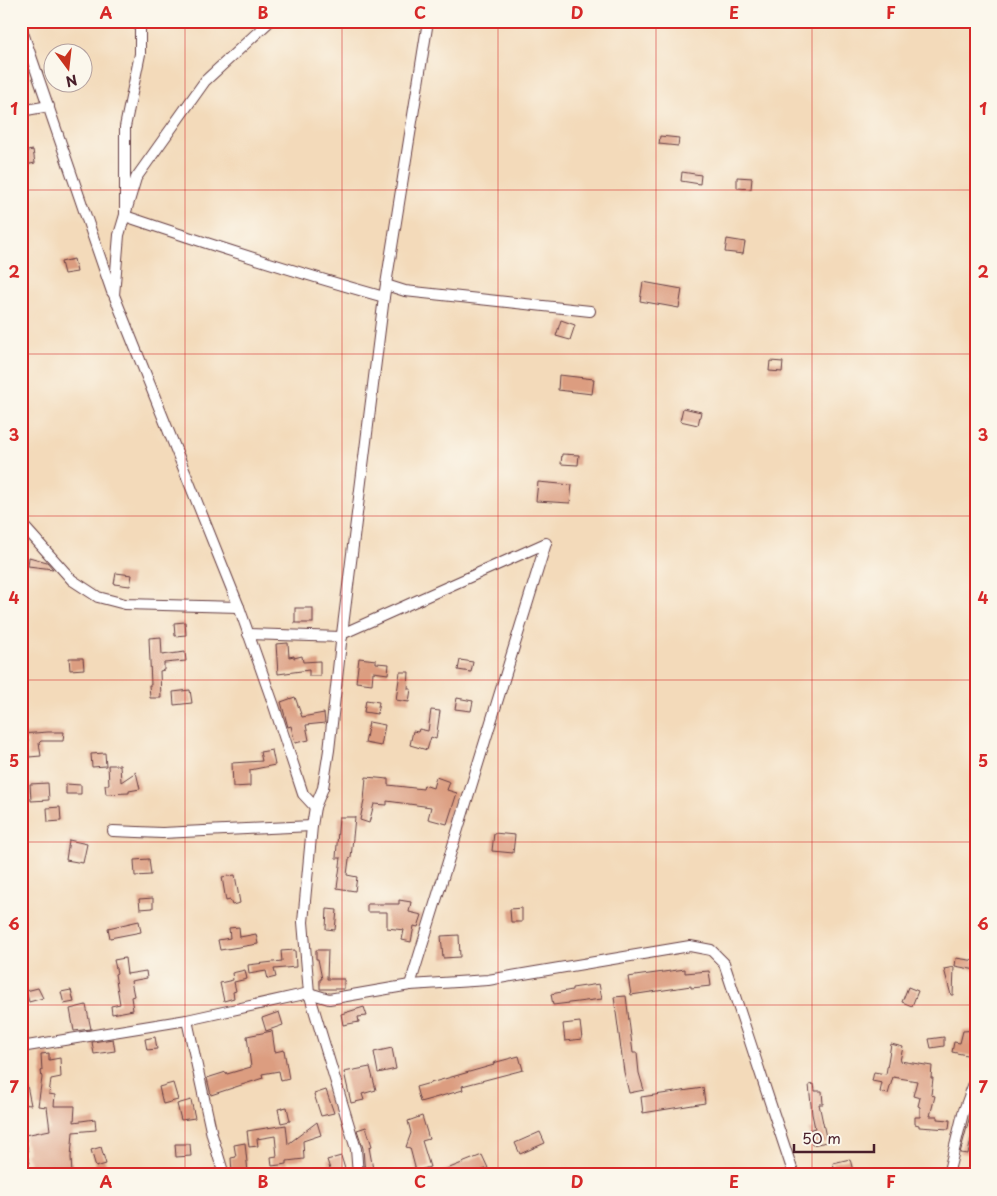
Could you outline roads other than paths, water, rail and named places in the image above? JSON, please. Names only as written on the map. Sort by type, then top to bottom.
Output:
[{"type":"street","points":[[125,216],[125,127],[140,54],[140,21]]},
{"type":"street","points":[[114,295],[119,235],[136,178],[204,81],[270,21]]},
{"type":"street","points":[[358,1175],[356,1149],[310,993],[303,922],[312,826],[315,807],[323,788],[330,750],[342,635],[384,297],[428,21]]},
{"type":"street","points":[[21,26],[114,295],[239,607],[303,794],[315,807]]},
{"type":"street","points":[[21,111],[49,106]]},
{"type":"street","points":[[125,216],[264,262],[384,297]]},
{"type":"street","points":[[386,285],[404,291],[590,311]]},
{"type":"street","points":[[21,523],[72,580],[98,597],[125,604],[239,607]]},
{"type":"street","points":[[248,634],[342,635],[546,543],[410,985]]},
{"type":"street","points":[[113,830],[162,833],[312,826]]},
{"type":"street","points":[[21,1048],[187,1020],[310,993],[329,998],[410,985],[488,980],[690,946],[712,950],[724,963],[794,1175]]},
{"type":"street","points":[[187,1020],[212,1135],[224,1175]]},
{"type":"street","points":[[948,1175],[963,1113],[976,1078]]}]
